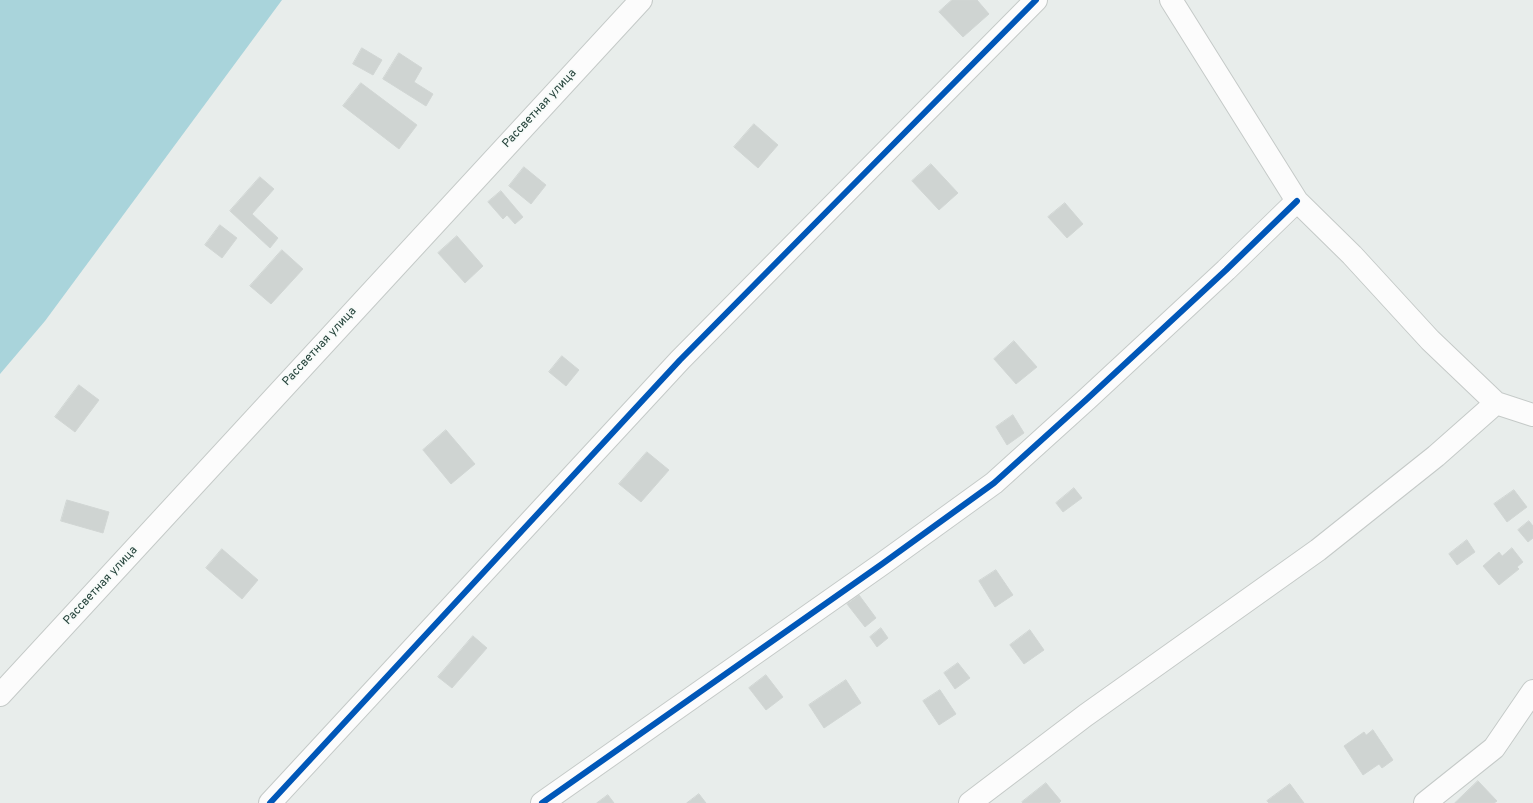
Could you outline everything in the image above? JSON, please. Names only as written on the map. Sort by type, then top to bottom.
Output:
[{"type":"street","name":"Рассветная улица","points":[[0,695],[641,0]]},
{"type":"street","points":[[270,803],[680,360],[1036,0]]},
{"type":"street","points":[[1171,0],[1297,201],[1352,255],[1430,340],[1496,403],[1533,415]]},
{"type":"street","points":[[542,803],[882,564],[994,483],[1088,399],[1297,201]]},
{"type":"street","points":[[970,803],[1086,715],[1318,550],[1436,456],[1496,403]]},
{"type":"street","points":[[1425,803],[1494,748],[1533,691]]},
{"type":"water","points":[[0,0],[282,0],[45,321],[0,374]]},
{"type":"building","points":[[952,0],[977,0],[989,14],[963,37],[939,12]]},
{"type":"building","points":[[362,48],[382,60],[373,75],[353,64]]},
{"type":"building","points":[[399,53],[422,68],[414,82],[433,94],[426,106],[383,79]]},
{"type":"building","points":[[361,83],[417,125],[399,149],[343,106]]},
{"type":"building","points":[[754,124],[778,145],[758,168],[734,147]]},
{"type":"building","points":[[931,164],[958,193],[939,210],[912,181]]},
{"type":"building","points":[[524,167],[546,185],[531,204],[509,186]]},
{"type":"building","points":[[260,177],[274,189],[252,214],[278,238],[270,248],[230,211]]},
{"type":"building","points":[[501,191],[523,217],[515,224],[507,215],[503,219],[488,202]]},
{"type":"building","points":[[1065,203],[1083,224],[1067,238],[1048,217]]},
{"type":"building","points":[[220,225],[237,238],[222,258],[205,245]]},
{"type":"building","points":[[457,236],[483,266],[465,283],[438,253]]},
{"type":"building","points":[[282,250],[303,269],[271,304],[250,286]]},
{"type":"building","points":[[1014,341],[1037,367],[1016,384],[994,359]]},
{"type":"building","points":[[562,356],[579,370],[566,386],[549,372]]},
{"type":"building","points":[[79,385],[99,400],[75,432],[55,417]]},
{"type":"building","points":[[1013,415],[1024,433],[1007,445],[996,427]]},
{"type":"building","points":[[446,430],[475,464],[451,484],[423,450]]},
{"type":"building","points":[[647,452],[669,470],[641,502],[619,484]]},
{"type":"building","points":[[1074,488],[1082,498],[1063,512],[1056,503]]},
{"type":"building","points":[[1514,490],[1527,507],[1507,522],[1494,504]]},
{"type":"building","points":[[67,500],[109,512],[103,533],[61,521]]},
{"type":"building","points":[[1529,521],[1533,526],[1533,538],[1528,542],[1518,530]]},
{"type":"building","points":[[1467,540],[1475,552],[1457,565],[1449,554]]},
{"type":"building","points":[[1512,548],[1523,562],[1517,567],[1519,569],[1499,585],[1483,566],[1499,552],[1502,556]]},
{"type":"building","points":[[222,549],[258,580],[242,599],[206,568]]},
{"type":"building","points":[[996,570],[1013,595],[995,607],[979,581]]},
{"type":"building","points":[[859,595],[876,618],[865,627],[847,604]]},
{"type":"building","points":[[881,628],[888,638],[877,647],[870,637]]},
{"type":"building","points":[[1030,630],[1044,650],[1024,664],[1010,645]]},
{"type":"building","points":[[473,636],[487,648],[452,688],[438,677]]},
{"type":"building","points":[[958,663],[970,678],[955,689],[944,673]]},
{"type":"building","points":[[766,675],[783,697],[766,710],[749,688]]},
{"type":"building","points":[[846,680],[861,703],[824,728],[809,705]]},
{"type":"building","points":[[940,690],[956,714],[939,725],[923,701]]},
{"type":"building","points":[[1373,730],[1393,760],[1382,768],[1379,764],[1363,775],[1344,746],[1364,732],[1366,735]]},
{"type":"building","points":[[1478,781],[1497,801],[1494,803],[1455,803]]},
{"type":"building","points":[[1046,783],[1061,801],[1059,803],[1022,802]]},
{"type":"building","points":[[1290,784],[1304,803],[1269,803],[1267,801]]},
{"type":"building","points":[[699,794],[706,803],[687,803]]},
{"type":"building","points":[[608,795],[614,803],[597,803]]},
{"type":"cycle path","points":[[270,803],[680,360],[1036,0]]},
{"type":"cycle path","points":[[542,803],[882,564],[994,483],[1226,270],[1297,201]]}]
